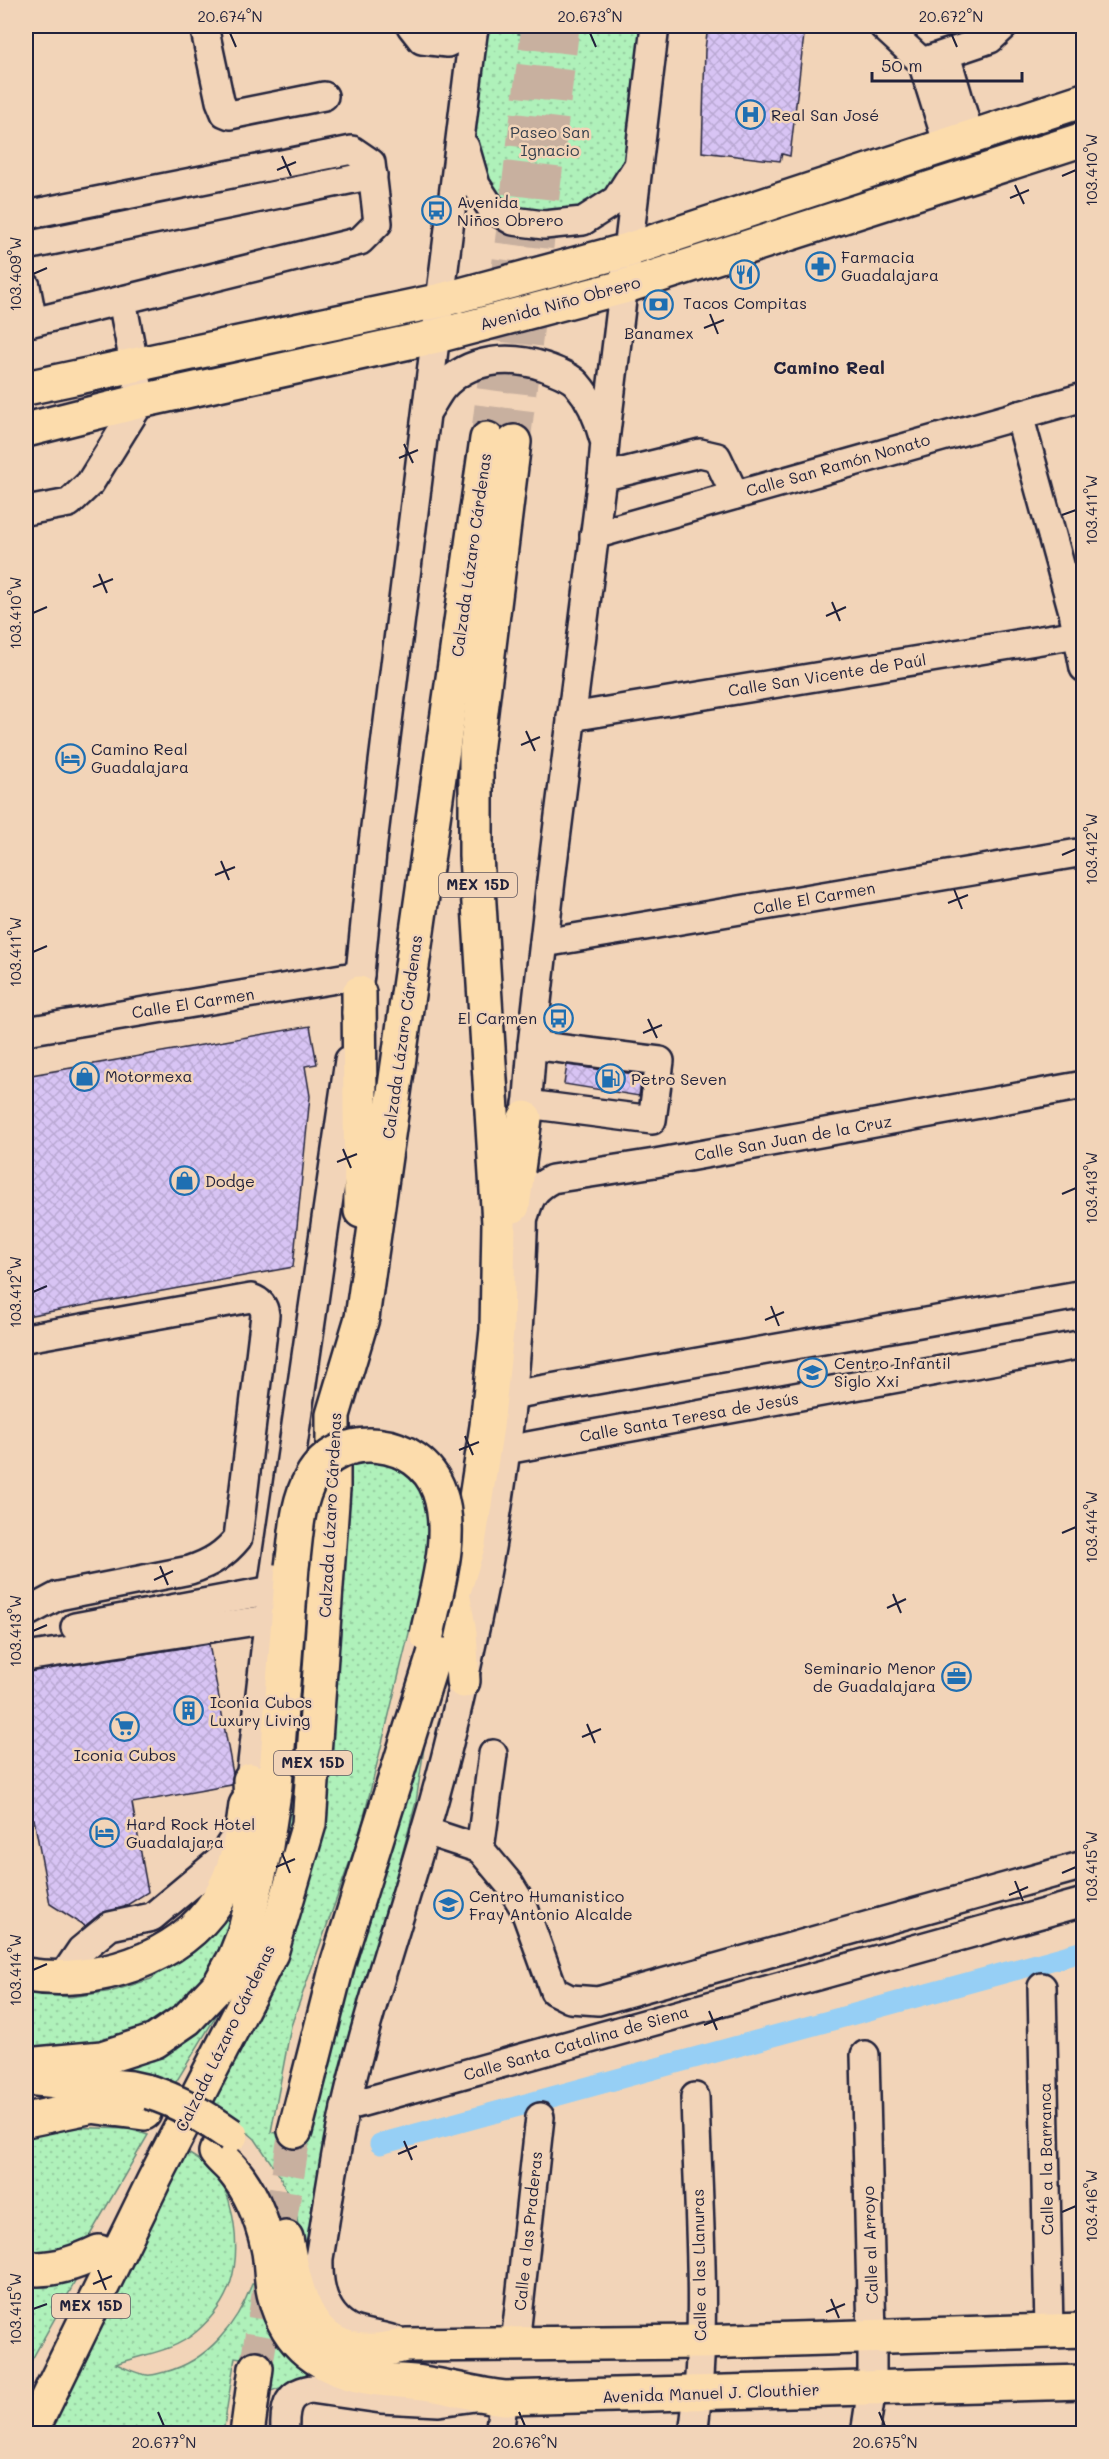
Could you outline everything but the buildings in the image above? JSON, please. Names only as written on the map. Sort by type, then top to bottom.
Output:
[{"type":"main road","name":"Avenida Niño Obrero","points":[[26,388],[441,300],[628,250],[1083,100]]},
{"type":"main road","name":"Avenida Niño Obrero","points":[[26,430],[141,401],[437,336],[623,287],[1083,139]]},
{"type":"main road","name":"Calzada Lázaro Cárdenas","points":[[30,2433],[154,2180],[270,1953],[309,1824],[333,1490],[333,1415],[362,1318],[501,440],[476,752],[476,856],[500,1222],[497,1330],[487,1426],[469,1543],[338,1962],[295,2131]]},
{"type":"main road","points":[[359,984],[362,1318]]},
{"type":"main road","points":[[497,1330],[526,1111]]},
{"type":"main road","points":[[257,1728],[282,1579],[310,1479],[322,1462],[338,1451],[360,1445],[383,1446],[399,1451],[423,1464],[438,1490],[444,1518],[443,1550],[410,1727]]},
{"type":"main road","points":[[26,2066],[102,2058],[154,2041],[187,2019],[220,1984],[235,1957],[244,1934],[266,1846],[276,1786],[282,1579]]},
{"type":"main road","points":[[453,1594],[460,1633],[463,1681]]},
{"type":"main road","points":[[244,1934],[252,1840],[250,1780]]},
{"type":"main road","points":[[26,1975],[50,1979],[88,1976],[128,1966],[167,1949],[196,1927],[218,1901],[234,1869],[244,1824],[250,1780]]},
{"type":"main road","points":[[26,2078],[131,2088],[171,2123],[248,2153],[274,2199],[284,2224],[301,2302],[321,2334],[340,2345],[359,2349],[515,2344],[702,2342],[1083,2330]]},
{"type":"main road","points":[[26,2100],[93,2106],[146,2103]]},
{"type":"main road","points":[[26,2120],[93,2106]]},
{"type":"main road","name":"Avenida Manuel J. Clouthier","points":[[223,2144],[231,2168],[246,2189],[256,2211],[268,2247],[274,2294],[281,2317],[294,2339],[312,2356],[341,2370],[377,2379],[421,2383],[495,2397],[699,2394],[1083,2382]]},
{"type":"main road","points":[[26,2392],[99,2252],[154,2180]]},
{"type":"main road","points":[[26,2268],[38,2270],[76,2262],[99,2252]]},
{"type":"main road","points":[[247,2433],[256,2368]]},
{"type":"street","points":[[204,26],[220,101],[225,113],[230,116],[324,96]]},
{"type":"street","points":[[411,26],[422,40],[447,43],[474,28]]},
{"type":"street","points":[[395,2348],[387,2336],[349,2328],[331,2313],[318,2280],[319,2258],[345,2107],[425,1831],[463,1681],[492,1541],[506,1450],[519,1324],[526,1111],[532,1046],[655,26]]},
{"type":"street","points":[[883,26],[934,59],[959,141]]},
{"type":"street","points":[[934,59],[990,39],[1004,26]]},
{"type":"street","points":[[250,1780],[268,1619],[282,1579],[359,984],[373,843],[474,28]]},
{"type":"street","points":[[461,134],[476,185],[491,208],[513,221],[544,225],[583,221],[616,200],[638,164]]},
{"type":"street","points":[[26,215],[352,150],[371,163],[378,223],[360,240],[33,322],[26,286]]},
{"type":"street","points":[[26,246],[373,175]]},
{"type":"street","points":[[26,511],[69,503],[90,483],[141,401],[122,300]]},
{"type":"street","points":[[428,411],[443,387],[462,371],[495,360],[528,361],[576,382],[595,409],[605,441]]},
{"type":"street","name":"Calle San Ramón Nonato","points":[[594,535],[1083,397]]},
{"type":"street","points":[[1019,415],[1080,633],[1083,668]]},
{"type":"street","points":[[602,477],[700,453],[717,457],[735,495]]},
{"type":"street","name":"Calle San Vicente de Paúl","points":[[571,717],[1080,633]]},
{"type":"street","name":"Calle El Carmen","points":[[544,943],[1083,852]]},
{"type":"street","name":"Calle El Carmen","points":[[26,1031],[359,984]]},
{"type":"street","points":[[532,1046],[660,1061],[652,1120],[656,1163]]},
{"type":"street","name":"Calle San Juan de la Cruz","points":[[524,1218],[531,1196],[538,1186],[552,1179],[656,1163],[1083,1085]]},
{"type":"street","points":[[526,1111],[652,1120]]},
{"type":"street","points":[[511,1395],[1083,1294]]},
{"type":"street","points":[[26,1338],[251,1298],[264,1307],[265,1315],[238,1538],[227,1552],[208,1564],[190,1570],[58,1596],[26,1612]]},
{"type":"street","name":"Calle Santa Teresa de Jesús","points":[[506,1450],[1083,1344]]},
{"type":"street","points":[[75,1628],[282,1579]]},
{"type":"street","points":[[26,1657],[268,1619]]},
{"type":"street","points":[[480,1849],[493,1754]]},
{"type":"street","points":[[62,1978],[81,1950],[110,1926],[152,1917],[219,1862],[244,1824]]},
{"type":"street","points":[[425,1831],[480,1849],[510,1885],[524,1908],[554,1991],[570,1999],[598,2001],[1083,1865]]},
{"type":"street","name":"Calle Santa Catalina de Siena","points":[[345,2107],[1083,1902]]},
{"type":"street","name":"Calle a la Barranca","points":[[1042,1987],[1049,2331]]},
{"type":"street","name":"Calle al Arroyo","points":[[865,2055],[872,2336],[872,2388],[865,2433]]},
{"type":"street","name":"Calle a las Llanuras","points":[[693,2433],[699,2394],[702,2342],[695,2097]]},
{"type":"street","name":"Calle a las Praderas","points":[[515,2344],[540,2117]]},
{"type":"street","points":[[285,2433],[284,2414],[289,2400],[300,2391],[311,2390],[381,2399],[439,2402],[495,2397],[499,2433]]},
{"type":"green space","name":"Paseo San Ignacio","points":[[487,26],[641,26],[624,174],[607,200],[548,220],[494,201],[472,154]]},
{"type":"green space","points":[[519,26],[558,26],[557,38],[518,34]]},
{"type":"green space","points":[[363,1455],[403,1466],[429,1502],[435,1527],[360,1833],[291,2026],[271,2132],[308,2139],[330,2030],[425,1741],[416,1802],[322,2158],[309,2299],[296,2212],[280,2176],[255,2139],[213,2102],[286,1953],[324,1825],[351,1482],[321,1482],[292,1832],[258,1947],[173,2087],[92,2075],[216,2002],[315,1481]]},
{"type":"green space","points":[[241,1885],[216,1971],[153,2030],[26,2060],[26,1993],[71,1997],[113,1991],[151,1979],[180,1958]]},
{"type":"green space","points":[[65,2127],[129,2129],[148,2135],[83,2247],[26,2263],[26,2135]]},
{"type":"green space","points":[[186,2152],[214,2172],[228,2197],[236,2240],[234,2270],[230,2283],[218,2309],[187,2339],[168,2348],[116,2364],[151,2375],[180,2367],[195,2359],[219,2339],[238,2313],[252,2284],[258,2284],[277,2341],[296,2363],[324,2381],[297,2382],[271,2391],[274,2363],[235,2357],[223,2433],[46,2434]]},
{"type":"green space","points":[[80,2273],[26,2370],[26,2282]]},
{"type":"waterway","points":[[380,2144],[1084,1951]]},
{"type":"tunnel","points":[[487,439],[538,26]]},
{"type":"tunnel","points":[[514,442],[563,26]]},
{"type":"tunnel","points":[[256,2368],[295,2131]]},
{"type":"place","name":"Real San José","points":[[750,115]]},
{"type":"place","name":"Avenida Niños Obrero","points":[[436,211]]},
{"type":"place","name":"Farmacia Guadalajara","points":[[820,266]]},
{"type":"place","name":"Tacos Compitas","points":[[745,275]]},
{"type":"place","name":"Banamex","points":[[659,305]]},
{"type":"place","name":"Camino Real Guadalajara","points":[[70,758]]},
{"type":"place","name":"El Carmen","points":[[558,1018]]},
{"type":"place","name":"Motormexa","points":[[84,1076]]},
{"type":"place","name":"Petro Seven","points":[[610,1079]]},
{"type":"place","name":"Dodge","points":[[184,1181]]},
{"type":"place","name":"Centro Infantil Siglo Xxi","points":[[813,1372]]},
{"type":"place","name":"Seminario Menor de Guadalajara","points":[[957,1677]]},
{"type":"place","name":"Iconia Cubos Luxury Living","points":[[189,1711]]},
{"type":"place","name":"Iconia Cubos","points":[[125,1727]]},
{"type":"place","name":"Hard Rock Hotel Guadalajara","points":[[105,1833]]},
{"type":"place","name":"Centro Humanistico Fray Antonio Alcalde","points":[[448,1905]]},
{"type":"district","name":"Camino Real","points":[[829,368]]}]
